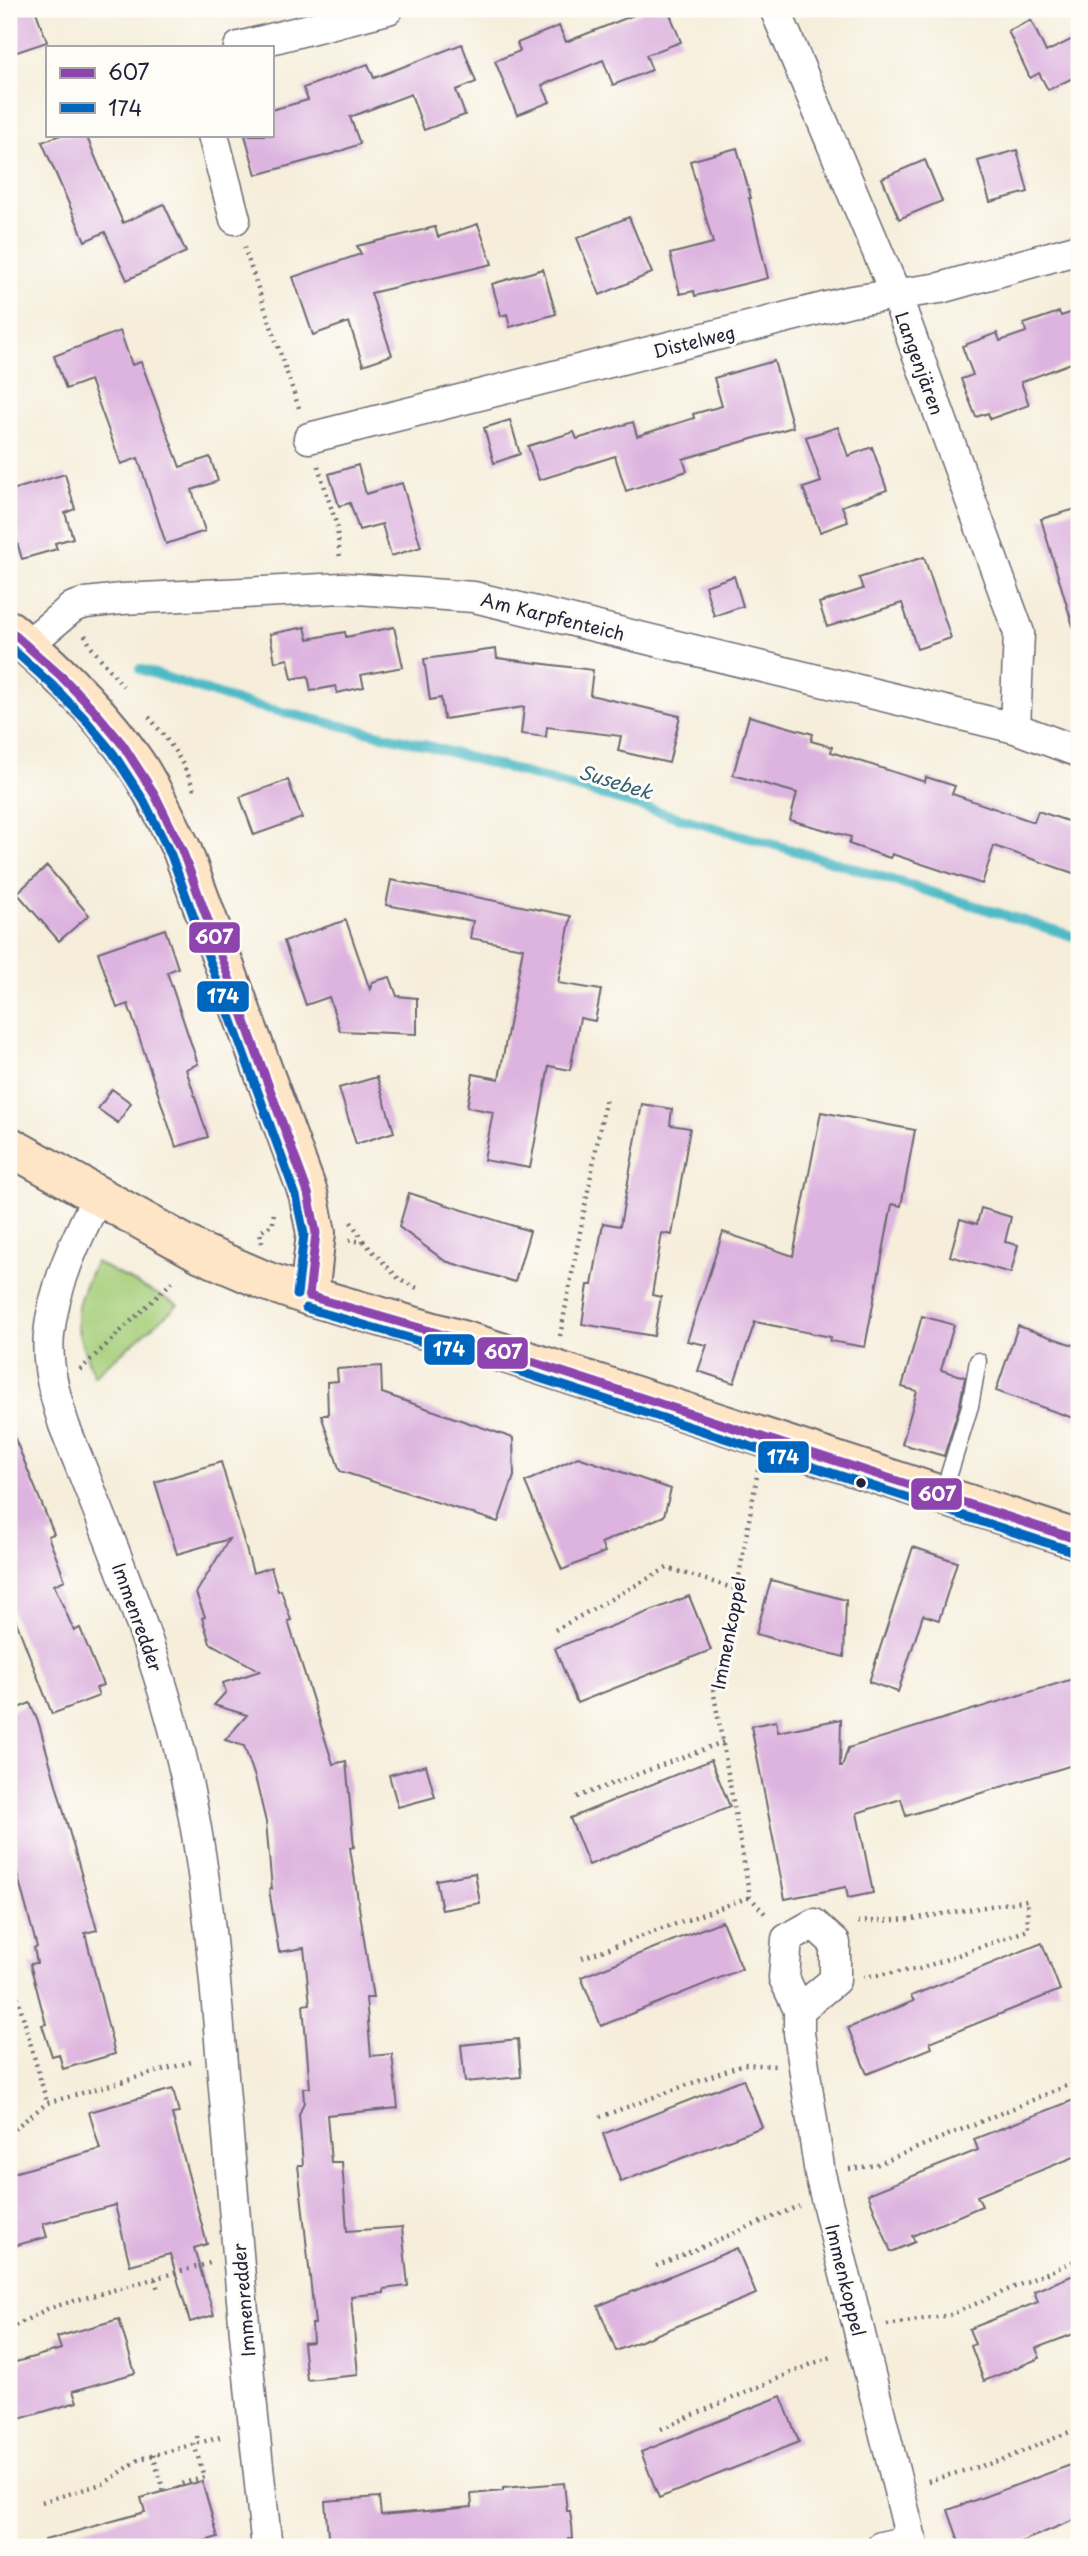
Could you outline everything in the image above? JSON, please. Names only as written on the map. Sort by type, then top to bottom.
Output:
[{"type":"main road","points":[[18,638],[68,682],[112,733],[135,763],[182,850],[308,1193],[316,1233],[309,1296]]},
{"type":"main road","points":[[9,1146],[201,1253],[265,1281],[553,1370],[1079,1540]]},
{"type":"street","points":[[243,46],[388,9]]},
{"type":"street","name":"Langenjären","points":[[775,9],[895,295],[1019,633],[1015,728]]},
{"type":"street","points":[[212,136],[235,219]]},
{"type":"street","name":"Distelweg","points":[[309,438],[837,304],[940,288],[1079,249]]},
{"type":"street","name":"Am Karpfenteich","points":[[18,638],[73,607],[122,598],[343,587],[474,597],[1015,728],[1079,752]]},
{"type":"street","name":"Immenredder","points":[[98,1196],[77,1237],[52,1315],[49,1336],[55,1395],[64,1425],[140,1616],[172,1718],[186,1776],[206,1901],[222,2053],[253,2427],[267,2547]]},
{"type":"street","points":[[788,1939],[814,1924],[835,1943],[835,1980],[799,2010]]},
{"type":"street","name":"Immenkoppel","points":[[788,1939],[784,1978],[799,2010],[799,2033],[823,2184],[913,2544]]},
{"type":"street","points":[[881,2547],[913,2544]]},
{"type":"lane","points":[[942,1497],[970,1406],[978,1361]]},
{"type":"path","points":[[235,219],[337,526]]},
{"type":"path","points":[[553,1370],[606,1097]]},
{"type":"path","points":[[262,1244],[260,1233],[273,1223],[274,1207]]},
{"type":"path","points":[[273,1223],[282,1225]]},
{"type":"path","points":[[343,1239],[364,1242],[399,1279],[424,1290]]},
{"type":"path","points":[[55,1395],[201,1253]]},
{"type":"path","name":"Immenkoppel","points":[[750,1897],[713,1689],[728,1638],[765,1438]]},
{"type":"path","points":[[555,1630],[667,1568],[736,1589]]},
{"type":"path","points":[[577,1797],[723,1742]]},
{"type":"path","points":[[582,1958],[750,1897],[788,1939]]},
{"type":"path","points":[[814,1924],[912,1919],[1027,1900],[1028,1930],[919,1969],[835,1980]]},
{"type":"path","points":[[9,1913],[12,1977],[47,2103]]},
{"type":"path","points":[[9,2133],[47,2103],[222,2053]]},
{"type":"path","points":[[600,2118],[744,2064]]},
{"type":"path","points":[[656,2266],[823,2184],[876,2165],[1076,2082]]},
{"type":"path","points":[[9,2329],[50,2308],[239,2255]]},
{"type":"path","points":[[661,2429],[814,2363],[861,2339],[950,2315],[1079,2259]]},
{"type":"path","points":[[155,2279],[158,2290]]},
{"type":"path","points":[[42,2502],[105,2483],[140,2459],[253,2427]]},
{"type":"path","points":[[900,2488],[1002,2460],[1079,2428]]},
{"type":"path","points":[[179,2488],[178,2484],[204,2477],[196,2443],[197,2436]]},
{"type":"path","points":[[153,2455],[164,2492]]},
{"type":"green space","points":[[95,1262],[178,1305],[94,1376],[81,1342],[77,1319],[81,1295]]},
{"type":"building","points":[[9,9],[35,9],[47,42],[14,53],[9,38]]},
{"type":"building","points":[[649,9],[668,9],[681,42],[646,55],[652,70],[613,85],[603,60],[542,85],[550,102],[517,115],[495,61],[520,51],[517,43],[559,26],[566,42]]},
{"type":"building","points":[[1031,20],[1046,52],[1079,36],[1079,75],[1048,90],[1039,73],[1030,78],[1008,31]]},
{"type":"building","points":[[462,44],[476,82],[456,90],[465,115],[424,130],[411,94],[350,117],[360,144],[256,175],[245,136],[273,136],[273,109],[308,100],[303,88],[368,64],[374,78]]},
{"type":"building","points":[[57,136],[86,136],[123,223],[164,204],[186,252],[127,280],[105,232],[85,241],[42,142]]},
{"type":"building","points":[[737,148],[768,278],[695,296],[694,291],[680,294],[670,254],[713,243],[690,161]]},
{"type":"building","points":[[1017,150],[1028,192],[990,202],[978,161]]},
{"type":"building","points":[[925,160],[942,201],[899,219],[882,178]]},
{"type":"building","points":[[629,217],[652,273],[600,295],[577,238]]},
{"type":"building","points":[[478,224],[492,264],[371,293],[392,355],[363,365],[349,322],[313,335],[293,277],[361,254],[357,246],[435,227],[438,237]]},
{"type":"building","points":[[543,269],[556,314],[510,327],[507,314],[501,316],[492,284]]},
{"type":"building","points":[[1079,310],[1079,360],[1021,382],[1029,405],[990,419],[988,413],[976,417],[961,379],[973,375],[962,346],[997,333],[1000,341],[1026,332],[1024,324],[1059,312],[1061,316]]},
{"type":"building","points":[[120,331],[132,365],[141,362],[180,467],[210,457],[218,481],[192,490],[205,531],[166,544],[138,458],[121,464],[90,380],[66,389],[54,356]]},
{"type":"building","points":[[774,361],[793,427],[683,459],[687,471],[626,491],[615,456],[539,480],[528,446],[574,432],[577,439],[633,422],[637,436],[694,418],[693,414],[722,406],[714,378]]},
{"type":"building","points":[[510,420],[520,454],[494,463],[484,428]]},
{"type":"building","points":[[838,427],[848,456],[872,447],[887,490],[842,506],[848,522],[820,532],[803,488],[821,482],[806,437]]},
{"type":"building","points":[[358,465],[366,494],[402,483],[421,547],[391,556],[382,524],[359,530],[350,503],[339,506],[329,474]]},
{"type":"building","points":[[65,474],[75,509],[65,513],[73,538],[55,543],[57,549],[22,559],[14,532],[9,534],[9,491]]},
{"type":"building","points":[[1079,508],[1079,625],[1073,626],[1041,519]]},
{"type":"building","points":[[924,557],[951,638],[917,649],[902,603],[827,627],[819,603],[863,589],[859,578]]},
{"type":"building","points":[[734,576],[743,606],[714,616],[705,586]]},
{"type":"building","points":[[305,627],[308,639],[345,632],[346,637],[394,627],[403,667],[361,675],[364,687],[337,693],[336,686],[311,691],[308,676],[292,679],[288,659],[275,662],[270,634]]},
{"type":"building","points":[[496,649],[497,658],[593,670],[590,695],[680,716],[669,763],[618,751],[621,736],[547,727],[546,737],[521,734],[524,707],[444,719],[441,698],[430,700],[424,659]]},
{"type":"building","points":[[749,716],[813,734],[811,741],[832,747],[831,752],[925,782],[926,777],[955,786],[952,794],[1034,822],[1038,811],[1079,825],[1079,875],[994,846],[982,884],[892,854],[890,858],[849,844],[851,837],[790,820],[797,793],[733,775]]},
{"type":"building","points":[[288,780],[302,818],[254,835],[240,797]]},
{"type":"building","points":[[47,866],[89,915],[59,941],[17,893]]},
{"type":"building","points":[[391,880],[571,916],[558,983],[601,990],[595,1021],[580,1018],[570,1070],[549,1066],[530,1168],[484,1160],[493,1112],[467,1107],[473,1074],[499,1079],[523,948],[470,938],[473,921],[386,905]]},
{"type":"building","points":[[346,920],[370,990],[372,982],[390,977],[397,996],[417,998],[417,1034],[340,1031],[329,997],[306,1005],[284,941]]},
{"type":"building","points":[[165,929],[178,968],[167,972],[198,1064],[186,1069],[208,1137],[176,1147],[128,1004],[117,1008],[98,952]]},
{"type":"building","points":[[377,1077],[394,1132],[356,1144],[339,1088]]},
{"type":"building","points":[[112,1089],[131,1103],[118,1123],[98,1109]]},
{"type":"building","points":[[642,1104],[672,1109],[670,1125],[690,1128],[672,1235],[662,1233],[652,1295],[661,1297],[654,1336],[582,1324],[603,1223],[620,1226]]},
{"type":"building","points":[[821,1112],[915,1130],[901,1206],[892,1204],[865,1347],[830,1341],[831,1337],[755,1322],[734,1383],[698,1371],[707,1345],[687,1341],[723,1232],[793,1256]]},
{"type":"building","points":[[409,1193],[530,1231],[515,1282],[445,1261],[399,1227]]},
{"type":"building","points":[[981,1208],[1011,1217],[1005,1242],[1018,1245],[1011,1273],[950,1256],[960,1219],[977,1224]]},
{"type":"building","points":[[922,1316],[954,1325],[941,1370],[965,1377],[960,1404],[944,1456],[902,1444],[917,1391],[902,1387]]},
{"type":"building","points":[[1018,1326],[1079,1347],[1079,1420],[996,1391]]},
{"type":"building","points":[[381,1366],[382,1393],[513,1438],[514,1476],[498,1522],[340,1471],[321,1415],[328,1415],[327,1382],[338,1381],[337,1369]]},
{"type":"building","points":[[9,1424],[54,1534],[48,1536],[65,1580],[54,1585],[74,1631],[80,1628],[103,1685],[96,1688],[99,1696],[52,1714],[9,1603]]},
{"type":"building","points":[[578,1457],[671,1489],[664,1516],[601,1543],[605,1552],[562,1570],[525,1482]]},
{"type":"building","points":[[221,1462],[253,1573],[271,1567],[291,1620],[288,1621],[333,1764],[346,1761],[354,1847],[350,1848],[373,1998],[366,1998],[371,2056],[392,2054],[398,2108],[327,2115],[331,2162],[342,2162],[347,2231],[402,2227],[408,2286],[384,2289],[384,2293],[351,2296],[358,2375],[307,2380],[303,2343],[313,2342],[312,2324],[315,2324],[298,2165],[303,2165],[299,2115],[304,2102],[303,2088],[310,2088],[303,2005],[310,2004],[304,1948],[279,1952],[269,1889],[272,1889],[266,1822],[255,1777],[244,1746],[225,1740],[247,1715],[214,1705],[226,1692],[223,1683],[260,1671],[210,1643],[202,1618],[205,1617],[196,1593],[229,1539],[177,1554],[155,1482]]},
{"type":"building","points":[[913,1547],[957,1562],[939,1620],[923,1615],[898,1692],[869,1682]]},
{"type":"building","points":[[771,1580],[846,1600],[844,1657],[756,1634]]},
{"type":"building","points":[[689,1596],[711,1650],[577,1703],[555,1648]]},
{"type":"building","points":[[1079,1677],[1079,1763],[906,1816],[901,1799],[857,1813],[873,1893],[848,1898],[846,1887],[785,1899],[751,1726],[776,1721],[778,1732],[841,1719],[842,1767],[848,1748]]},
{"type":"building","points":[[30,1703],[39,1724],[97,1930],[85,1933],[115,2054],[63,2069],[59,2054],[52,2056],[42,2025],[46,2024],[30,1964],[37,1963],[34,1948],[37,1947],[9,1844],[9,1712]]},
{"type":"building","points":[[711,1760],[730,1807],[589,1865],[570,1818]]},
{"type":"building","points":[[426,1765],[435,1797],[398,1807],[389,1775]]},
{"type":"building","points":[[475,1873],[480,1903],[442,1910],[436,1880]]},
{"type":"building","points":[[722,1921],[742,1969],[601,2026],[581,1977]]},
{"type":"building","points":[[1042,1943],[1060,1990],[930,2042],[932,2048],[867,2074],[848,2028],[914,2001],[911,1996]]},
{"type":"building","points":[[518,2039],[521,2077],[465,2082],[461,2045]]},
{"type":"building","points":[[743,2079],[762,2127],[621,2182],[603,2134]]},
{"type":"building","points":[[173,2089],[179,2113],[172,2114],[207,2244],[194,2248],[214,2315],[190,2322],[170,2254],[130,2265],[115,2205],[43,2224],[47,2237],[9,2247],[9,2174],[100,2149],[89,2112]]},
{"type":"building","points":[[1079,2098],[1079,2155],[977,2196],[982,2206],[912,2236],[915,2242],[891,2252],[868,2194],[978,2150],[974,2139]]},
{"type":"building","points":[[737,2248],[756,2294],[616,2351],[598,2306]]},
{"type":"building","points":[[1079,2273],[1079,2332],[1036,2348],[1040,2358],[984,2381],[971,2346],[975,2344],[969,2329],[1038,2302],[1034,2291]]},
{"type":"building","points":[[119,2319],[135,2373],[73,2391],[77,2402],[9,2422],[9,2364],[61,2349],[57,2337]]},
{"type":"building","points":[[781,2396],[799,2442],[659,2498],[641,2452]]},
{"type":"building","points":[[1079,2462],[1079,2518],[1008,2547],[961,2547],[948,2510]]},
{"type":"building","points":[[202,2481],[218,2537],[183,2547],[46,2547],[45,2540],[145,2512],[141,2498]]},
{"type":"building","points":[[564,2483],[567,2511],[570,2511],[572,2525],[573,2539],[569,2539],[570,2547],[329,2547],[325,2501],[379,2497],[381,2515],[472,2507],[471,2494],[503,2491],[503,2488]]},
{"type":"waterway","name":"Susebek","points":[[140,669],[243,703],[421,744],[570,786],[837,863],[1079,938]]},
{"type":"transit line","name":"607","points":[[9,630],[61,676],[123,745],[155,795],[182,850],[308,1193],[316,1233],[309,1296]]},
{"type":"transit line","name":"174","points":[[9,646],[52,685],[113,753],[144,801],[171,855],[296,1196],[304,1234],[297,1295]]},
{"type":"transit line","name":"607","points":[[309,1296],[482,1346],[1079,1540]]},
{"type":"transit line","name":"174","points":[[306,1308],[478,1358],[1075,1552]]}]
